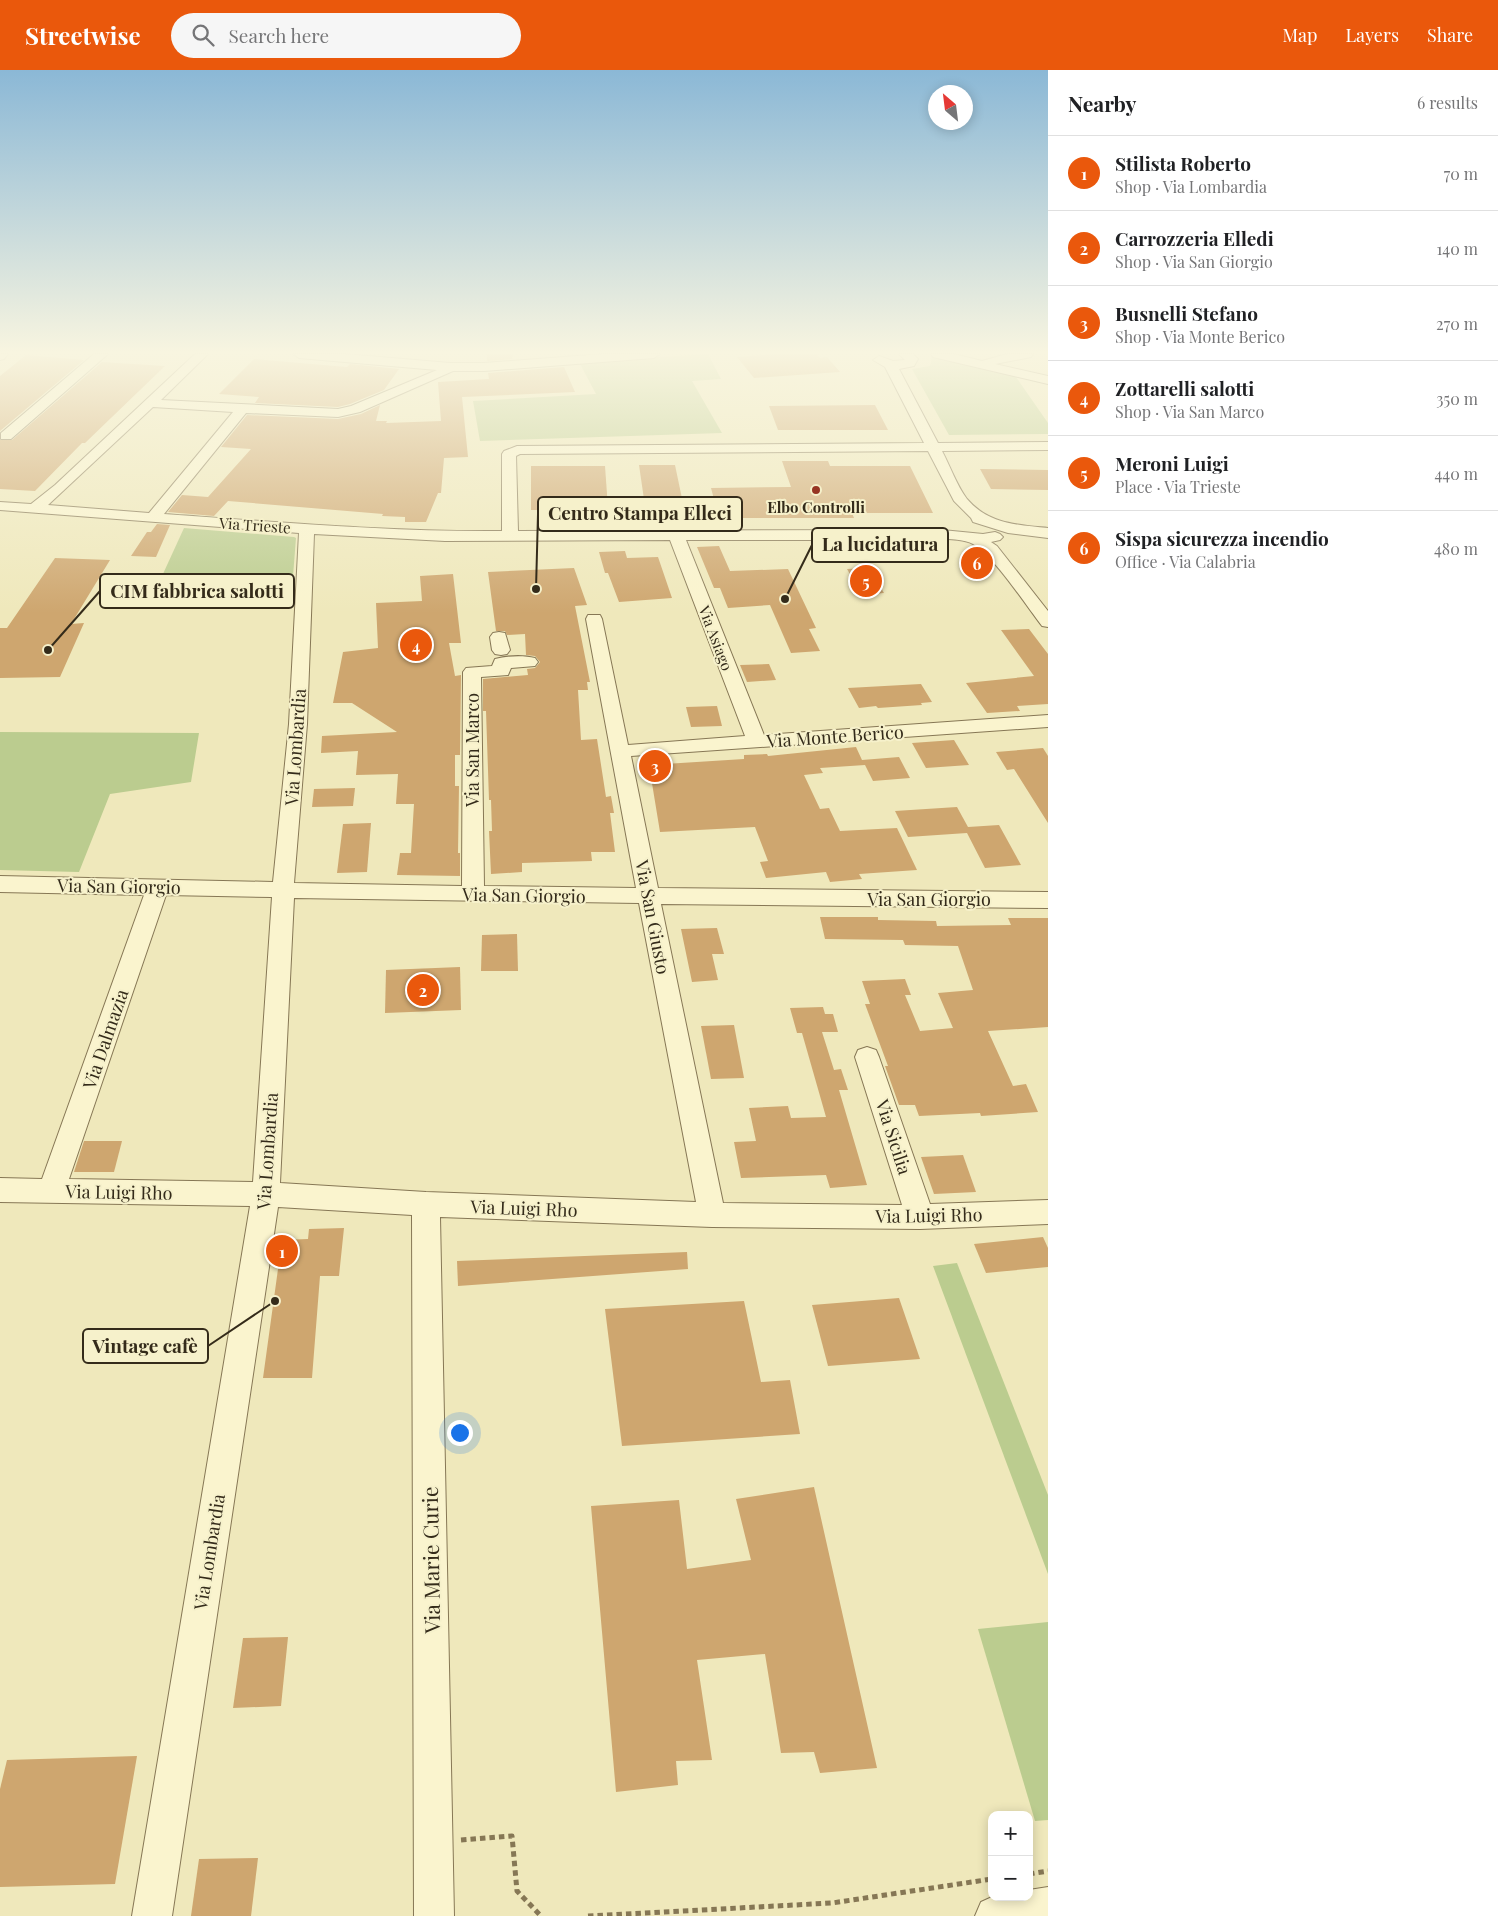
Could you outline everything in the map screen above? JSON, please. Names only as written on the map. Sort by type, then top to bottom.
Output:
[{"type":"street","points":[[34,509],[60,488],[111,440]]},
{"type":"street","points":[[153,518],[216,440]]},
{"type":"street","points":[[929,440],[961,501],[993,533],[1048,622]]},
{"type":"street","points":[[510,536],[509,454],[517,450],[1048,446]]},
{"type":"street","points":[[961,501],[957,523],[958,531],[972,538]]},
{"type":"street","name":"Via Trieste","points":[[0,506],[307,529],[445,536],[889,535],[922,533]]},
{"type":"street","points":[[922,533],[970,518],[993,533]]},
{"type":"street","name":"Via Lombardia","points":[[152,1916],[266,1194],[283,889],[298,724],[307,529]]},
{"type":"street","points":[[922,533],[972,538],[993,533],[1030,531],[1048,533]]},
{"type":"street","name":"Via Asiago","points":[[676,535],[757,742]]},
{"type":"street","name":"Via San Giusto","points":[[594,620],[622,751],[648,896],[712,1215]]},
{"type":"street","name":"Via San Marco","points":[[473,894],[472,672],[502,671],[500,650],[525,655]]},
{"type":"street","name":"Via Monte Berico","points":[[622,751],[1048,722]]},
{"type":"street","name":"Via San Giorgio","points":[[0,884],[473,894],[1048,900]]},
{"type":"street","name":"Via Dalmazia","points":[[52,1191],[158,886]]},
{"type":"street","name":"Via Sicilia","points":[[867,1057],[920,1217]]},
{"type":"street","name":"Via Luigi Rho","points":[[0,1190],[266,1194],[426,1204],[712,1215],[920,1217],[1048,1212]]},
{"type":"street","name":"Via Marie Curie","points":[[426,1204],[434,1916]]},
{"type":"street","points":[[994,1916],[1048,1907]]},
{"type":"path","points":[[433,1842],[512,1836],[517,1891],[541,1916]]},
{"type":"path","points":[[1033,1873],[1048,1871]]},
{"type":"path","points":[[588,1916],[832,1903],[988,1881]]},
{"type":"green space","points":[[184,528],[296,538],[292,589],[157,587]]},
{"type":"green space","points":[[0,732],[199,733],[191,782],[110,794],[79,872],[0,870]]},
{"type":"green space","points":[[957,1263],[1048,1495],[1048,1574],[933,1266]]},
{"type":"green space","points":[[1048,1622],[1048,1820],[1035,1821],[978,1629]]},
{"type":"building","points":[[0,440],[88,440],[82,443],[35,491],[0,489]]},
{"type":"building","points":[[227,440],[466,440],[468,457],[444,458],[441,493],[438,493],[426,522],[405,522],[405,517],[382,516],[383,514],[228,501],[214,516],[168,512],[182,495],[208,497],[251,449],[221,447]]},
{"type":"building","points":[[782,461],[828,461],[830,466],[910,466],[933,513],[852,513],[854,518],[719,518],[711,488],[791,487]]},
{"type":"building","points":[[639,465],[675,465],[685,513],[646,513]]},
{"type":"building","points":[[531,466],[605,466],[608,508],[596,510],[531,510]]},
{"type":"building","points":[[980,469],[1048,470],[1048,490],[991,489]]},
{"type":"building","points":[[157,524],[170,525],[156,557],[131,556],[147,532],[151,532]]},
{"type":"building","points":[[719,546],[730,571],[788,569],[816,628],[809,629],[820,651],[791,653],[770,605],[728,608],[720,588],[714,588],[697,547]]},
{"type":"building","points":[[625,551],[627,558],[658,557],[672,598],[619,602],[608,573],[605,573],[599,552]]},
{"type":"building","points":[[55,558],[110,560],[71,624],[84,623],[60,677],[0,678],[0,628],[7,628]]},
{"type":"building","points":[[574,568],[587,605],[575,606],[590,682],[587,682],[588,690],[578,690],[581,740],[597,739],[606,797],[611,796],[614,813],[610,813],[615,852],[591,852],[592,861],[522,863],[522,872],[491,874],[489,831],[492,831],[491,800],[489,800],[486,711],[483,711],[483,679],[528,675],[527,669],[535,668],[540,662],[535,656],[526,655],[525,634],[507,635],[505,631],[496,631],[488,572]]},
{"type":"building","points":[[869,568],[884,593],[862,595],[847,569]]},
{"type":"building","points":[[453,574],[461,643],[449,643],[455,676],[461,675],[460,755],[455,755],[455,786],[459,786],[458,853],[460,853],[460,876],[397,875],[400,853],[411,853],[414,804],[396,804],[398,774],[356,775],[358,751],[321,753],[322,736],[397,732],[352,703],[333,703],[343,652],[378,648],[376,603],[422,601],[420,576]]},
{"type":"building","points":[[1029,629],[1048,654],[1048,704],[1017,706],[1020,711],[987,713],[966,683],[1034,676],[1001,630]]},
{"type":"building","points":[[769,664],[776,680],[747,682],[740,665]]},
{"type":"building","points":[[921,684],[932,702],[921,703],[922,705],[878,708],[876,706],[859,708],[848,688]]},
{"type":"building","points":[[717,706],[722,726],[691,727],[686,707]]},
{"type":"building","points":[[954,740],[969,765],[926,768],[912,743]]},
{"type":"building","points":[[856,747],[862,760],[899,757],[910,778],[873,781],[865,765],[820,768],[823,773],[804,775],[820,809],[829,808],[840,831],[897,828],[917,870],[859,874],[862,879],[830,882],[826,872],[766,878],[760,862],[768,861],[755,827],[660,832],[649,765],[744,759],[744,755],[767,754],[768,756]]},
{"type":"building","points":[[1043,748],[1048,756],[1048,823],[1014,769],[1007,770],[996,752]]},
{"type":"building","points":[[355,788],[353,806],[312,807],[314,789]]},
{"type":"building","points":[[957,807],[968,827],[999,825],[1021,865],[985,868],[967,833],[908,837],[895,811]]},
{"type":"building","points":[[371,823],[367,872],[337,873],[343,824]]},
{"type":"building","points":[[820,917],[878,917],[878,920],[936,921],[937,926],[1011,925],[1008,918],[1048,918],[1048,1027],[988,1031],[1013,1086],[1026,1084],[1038,1112],[981,1116],[980,1113],[919,1116],[915,1105],[899,1105],[885,1066],[888,1066],[865,1004],[870,1004],[862,981],[905,979],[911,995],[905,995],[920,1031],[953,1028],[938,993],[973,990],[958,946],[905,945],[903,940],[825,939]]},
{"type":"building","points":[[717,928],[724,954],[712,954],[718,980],[692,982],[681,929]]},
{"type":"building","points":[[517,934],[518,971],[481,971],[482,935]]},
{"type":"building","points":[[460,967],[461,1010],[385,1013],[386,970]]},
{"type":"building","points":[[823,1007],[825,1014],[833,1014],[838,1032],[822,1032],[834,1070],[841,1069],[848,1090],[839,1090],[867,1185],[830,1188],[826,1175],[741,1178],[734,1142],[756,1141],[749,1108],[788,1106],[791,1118],[826,1117],[802,1033],[797,1033],[790,1008]]},
{"type":"building","points":[[734,1025],[744,1078],[711,1079],[701,1026]]},
{"type":"building","points":[[84,1141],[122,1141],[114,1172],[74,1172]]},
{"type":"building","points":[[963,1155],[976,1192],[934,1194],[921,1157]]},
{"type":"building","points":[[344,1228],[339,1276],[320,1276],[312,1378],[263,1378],[282,1240],[308,1239],[309,1229]]},
{"type":"building","points":[[1043,1237],[1048,1248],[1048,1267],[986,1273],[974,1244]]},
{"type":"building","points":[[687,1252],[688,1269],[458,1286],[457,1261]]},
{"type":"building","points":[[899,1298],[920,1359],[828,1366],[812,1305]]},
{"type":"building","points":[[744,1301],[761,1382],[790,1380],[800,1434],[622,1446],[605,1309]]},
{"type":"building","points":[[814,1487],[877,1768],[820,1773],[814,1752],[781,1753],[765,1654],[697,1660],[712,1760],[676,1761],[678,1785],[616,1792],[591,1506],[679,1500],[687,1569],[751,1560],[736,1499]]},
{"type":"building","points":[[288,1637],[281,1706],[233,1708],[243,1638]]},
{"type":"building","points":[[137,1756],[115,1884],[0,1887],[0,1789],[7,1760]]},
{"type":"building","points":[[258,1858],[251,1916],[191,1916],[199,1859]]},
{"type":"place","name":"Elbo Controlli","points":[[816,490]]},
{"type":"place","name":"Sispa sicurezza incendio","points":[[977,563]]},
{"type":"place","name":"Meroni Luigi","points":[[866,581]]},
{"type":"place","name":"Centro Stampa Elleci","points":[[536,589]]},
{"type":"place","name":"La lucidatura","points":[[785,599]]},
{"type":"place","name":"Zottarelli salotti","points":[[416,645]]},
{"type":"place","name":"CIM fabbrica salotti","points":[[48,650]]},
{"type":"place","name":"Busnelli Stefano","points":[[655,766]]},
{"type":"place","name":"Carrozzeria Elledi","points":[[423,990]]},
{"type":"place","name":"Stilista Roberto","points":[[282,1251]]},
{"type":"place","name":"Vintage cafè","points":[[275,1301]]}]
